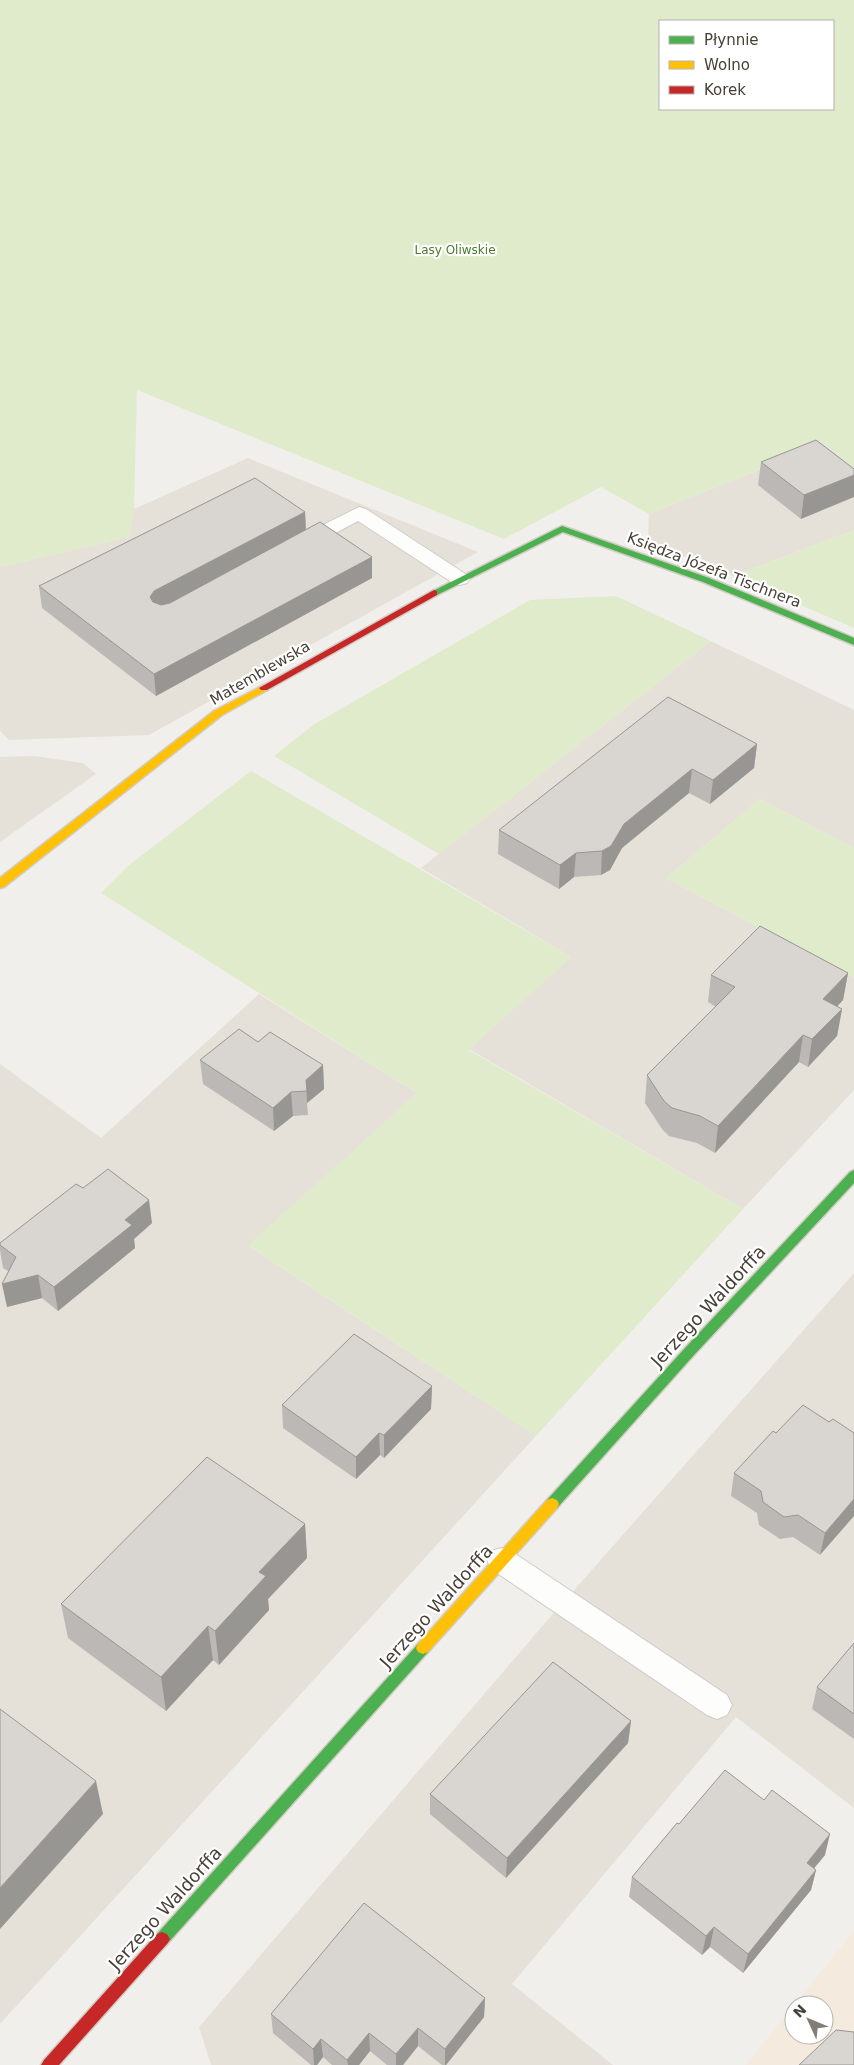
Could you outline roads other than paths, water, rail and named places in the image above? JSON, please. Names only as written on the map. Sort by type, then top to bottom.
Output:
[{"type":"street","name":"Matemblewska","points":[[0,884],[218,713],[460,579],[562,529]]},
{"type":"street","name":"Księdza Józefa Tischnera","points":[[562,529],[706,580],[854,642]]},
{"type":"street","name":"Jerzego Waldorffa","points":[[49,2065],[690,1351],[854,1175]]},
{"type":"lane","points":[[282,554],[358,513],[460,579]]},
{"type":"lane","points":[[501,1560],[717,1705]]},
{"type":"park label","name":"Lasy Oliwskie","points":[[455,250]]}]
